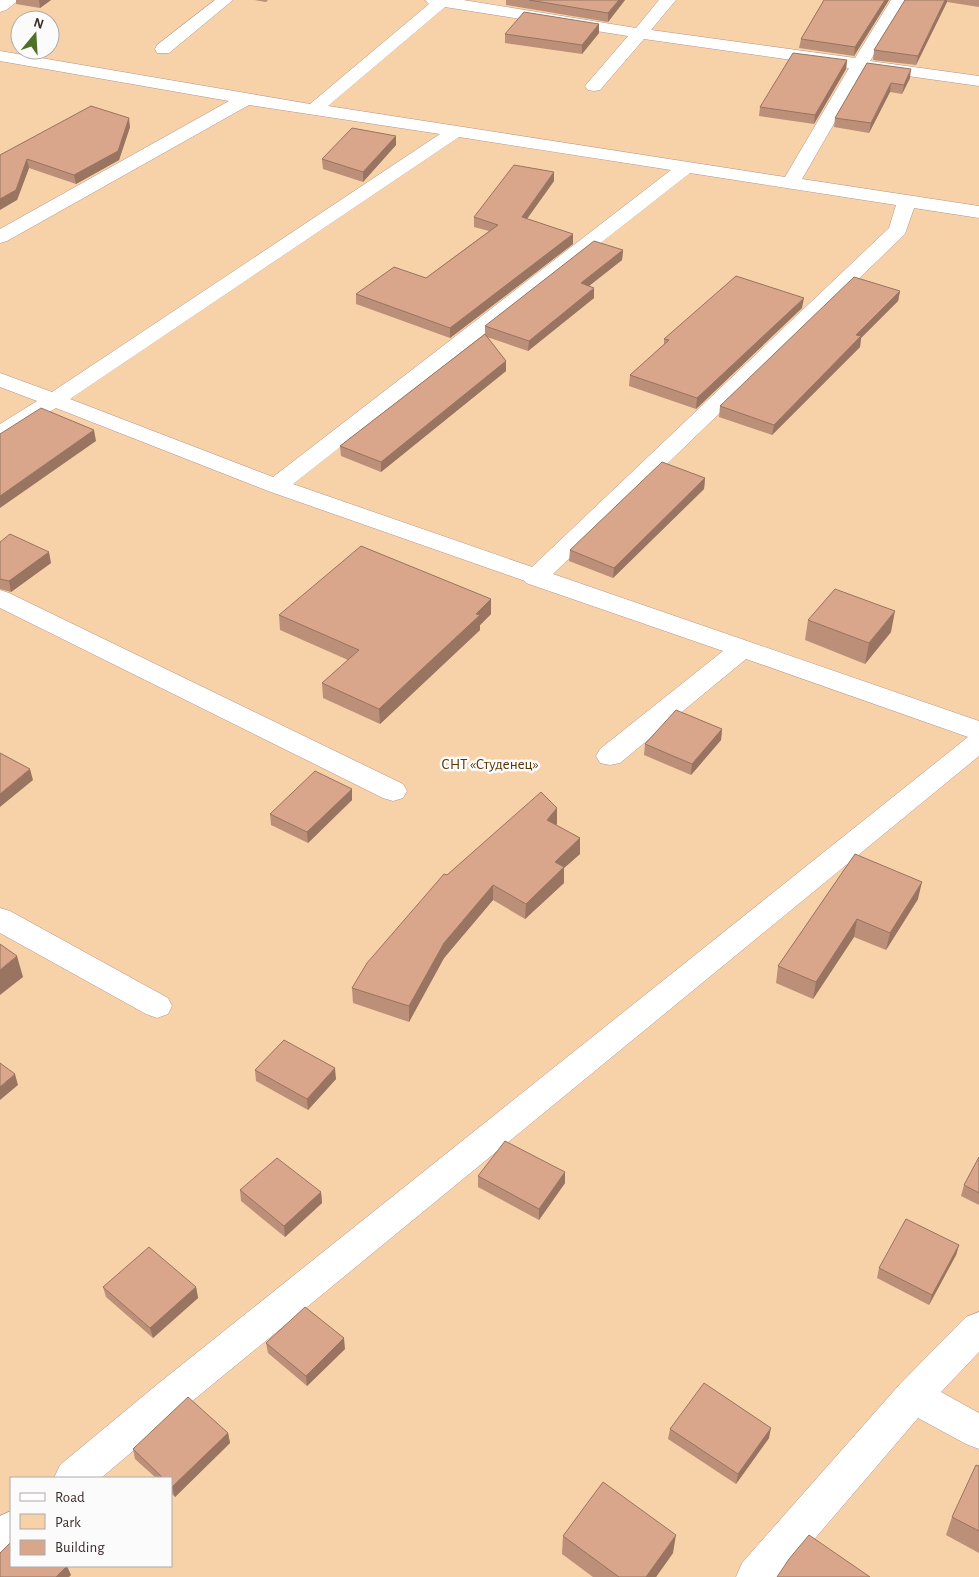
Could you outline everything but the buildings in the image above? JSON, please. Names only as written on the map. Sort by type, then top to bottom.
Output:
[{"type":"street","points":[[0,6],[11,0]]},
{"type":"street","points":[[163,49],[225,0]]},
{"type":"street","points":[[313,110],[439,0],[639,33],[979,81]]},
{"type":"street","points":[[594,86],[668,0]]},
{"type":"street","points":[[791,183],[899,0]]},
{"type":"street","points":[[0,56],[313,110],[906,201],[976,208]]},
{"type":"street","points":[[0,73],[24,61]]},
{"type":"street","points":[[0,237],[246,99]]},
{"type":"street","points":[[0,433],[54,400],[455,132]]},
{"type":"street","points":[[276,486],[686,167]]},
{"type":"street","points":[[536,578],[898,230],[906,201]]},
{"type":"street","points":[[0,379],[276,486],[979,731]]},
{"type":"street","points":[[0,598],[393,791]]},
{"type":"street","points":[[610,756],[742,649]]},
{"type":"street","points":[[74,1477],[188,1382],[979,742]]},
{"type":"street","points":[[0,919],[157,1006]]},
{"type":"street","points":[[756,1577],[914,1396],[979,1328]]},
{"type":"street","points":[[914,1396],[979,1432]]},
{"type":"street","points":[[0,1540],[10,1531]]},
{"type":"green space","name":"СНТ «Студенец»","points":[[0,0],[979,0],[979,1577],[0,1577]]}]
